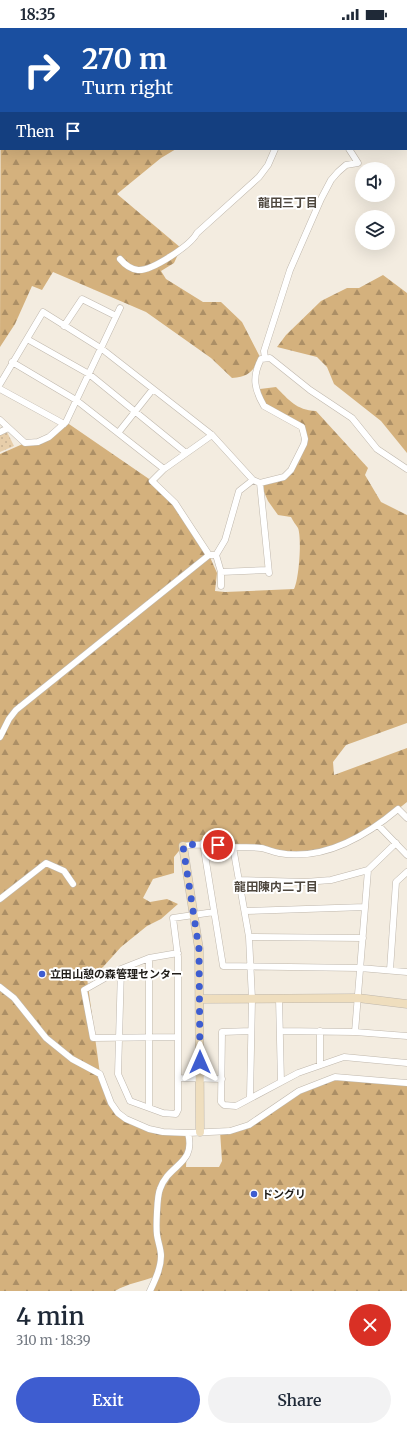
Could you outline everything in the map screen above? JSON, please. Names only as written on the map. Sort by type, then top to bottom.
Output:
[{"type":"street","points":[[120,259],[131,269],[142,270],[156,265],[173,254],[195,238],[197,233],[259,177],[268,165],[275,150]]},
{"type":"street","points":[[265,358],[264,351],[290,270],[321,199],[331,180],[338,172],[346,166],[358,163],[350,150]]},
{"type":"street","points":[[64,326],[82,299],[116,316]]},
{"type":"street","points":[[0,420],[24,443],[33,443],[49,437],[64,424],[102,349],[120,308]]},
{"type":"street","points":[[0,384],[43,312],[102,349],[212,435],[253,480],[260,483],[284,477],[302,451],[305,439],[302,427],[264,406],[260,400],[256,390],[254,373],[261,359],[270,358],[310,390],[352,418],[377,449],[407,470]]},
{"type":"street","points":[[27,339],[89,374],[186,453]]},
{"type":"street","points":[[12,362],[76,400],[164,470]]},
{"type":"street","points":[[0,389],[64,424]]},
{"type":"street","points":[[118,433],[153,389]]},
{"type":"street","points":[[0,432],[8,428]]},
{"type":"street","points":[[212,435],[186,453],[152,481],[175,503],[213,555],[221,572],[221,586]]},
{"type":"street","points":[[0,737],[8,720],[16,710],[213,555],[225,540],[239,491],[253,480]]},
{"type":"street","points":[[221,572],[268,572],[260,483]]},
{"type":"street","points":[[200,1132],[199,949],[183,846],[203,843],[261,848],[280,853],[313,852],[328,850],[345,843],[378,825],[398,809],[407,818]]},
{"type":"street","points":[[378,825],[407,855]]},
{"type":"street","points":[[203,843],[222,966],[360,968],[407,972]]},
{"type":"street","points":[[239,880],[314,882],[331,880],[368,870],[396,843]]},
{"type":"street","points":[[233,846],[249,937],[252,999],[250,1098]]},
{"type":"street","points":[[0,899],[46,863],[64,871],[74,884]]},
{"type":"street","points":[[355,1032],[368,870]]},
{"type":"street","points":[[390,970],[396,882],[407,872]]},
{"type":"street","points":[[244,911],[365,907]]},
{"type":"street","points":[[120,969],[120,1038],[118,1074],[130,1101],[148,1106],[163,1113],[176,1114],[178,1110],[178,953],[172,918],[214,912]]},
{"type":"street","points":[[249,937],[363,938]]},
{"type":"street","points":[[178,953],[149,958],[120,969],[84,990],[92,1038],[178,1037]]},
{"type":"street","points":[[148,1106],[149,958]]},
{"type":"street","points":[[0,987],[14,998],[46,1038],[72,1059],[100,1074],[111,1103],[118,1113],[143,1128],[163,1132],[188,1133],[230,1131],[249,1125],[298,1091],[335,1078],[407,1083]]},
{"type":"street","points":[[279,998],[281,1082]]},
{"type":"street","points":[[200,999],[358,998],[407,1004]]},
{"type":"street","points":[[251,1031],[222,1032],[221,1102],[224,1105],[236,1106],[281,1082],[320,1064],[344,1057],[407,1063]]},
{"type":"street","points":[[280,1031],[355,1032],[407,1036]]},
{"type":"street","points":[[320,1031],[320,1064]]},
{"type":"street","points":[[178,1078],[222,1079]]},
{"type":"street","points":[[150,1291],[159,1268],[161,1255],[157,1233],[159,1191],[164,1178],[187,1157],[190,1142],[188,1133]]},
{"type":"shaded area","points":[[7,432],[14,446],[0,452],[0,435]]},
{"type":"green space","points":[[1,150],[174,150],[161,158],[117,194],[181,248],[174,263],[161,271],[166,279],[203,302],[221,302],[242,322],[261,359],[255,367],[246,375],[232,378],[211,358],[146,312],[53,272],[42,290],[32,286],[15,324],[0,347]]},
{"type":"green space","points":[[383,275],[407,293],[407,453],[381,421],[334,384],[327,367],[317,357],[277,347],[286,335],[321,301],[347,288],[359,288]]},
{"type":"green space","points":[[276,387],[293,404],[303,409],[316,411],[368,468],[365,475],[381,502],[407,515],[407,723],[346,745],[333,762],[334,775],[407,748],[407,802],[378,825],[328,850],[291,854],[261,848],[183,846],[174,857],[174,873],[153,879],[143,898],[150,902],[167,899],[178,904],[161,919],[147,926],[121,947],[103,967],[87,978],[100,1074],[118,1113],[143,1128],[188,1133],[186,1167],[219,1167],[222,1161],[220,1131],[248,1126],[280,1102],[335,1077],[407,1083],[407,1291],[150,1291],[156,1276],[125,1286],[115,1291],[0,1291],[0,454],[25,443],[38,442],[66,422],[152,481],[167,495],[209,555],[217,573],[215,591],[225,592],[294,589],[299,559],[300,540],[298,528],[291,517],[278,515],[268,501],[260,483],[284,477],[304,444],[301,427],[260,400],[260,389]]},
{"type":"place","name":"立田山憩の森管理センター","points":[[42,974]]},
{"type":"place","name":"ドングリ","points":[[254,1194]]},
{"type":"district","name":"龍田三丁目","points":[[288,203]]},
{"type":"district","name":"龍田陳内二丁目","points":[[276,887]]},
{"type":"route","points":[[200,1062],[199,949],[183,846],[203,843],[218,845]]}]
